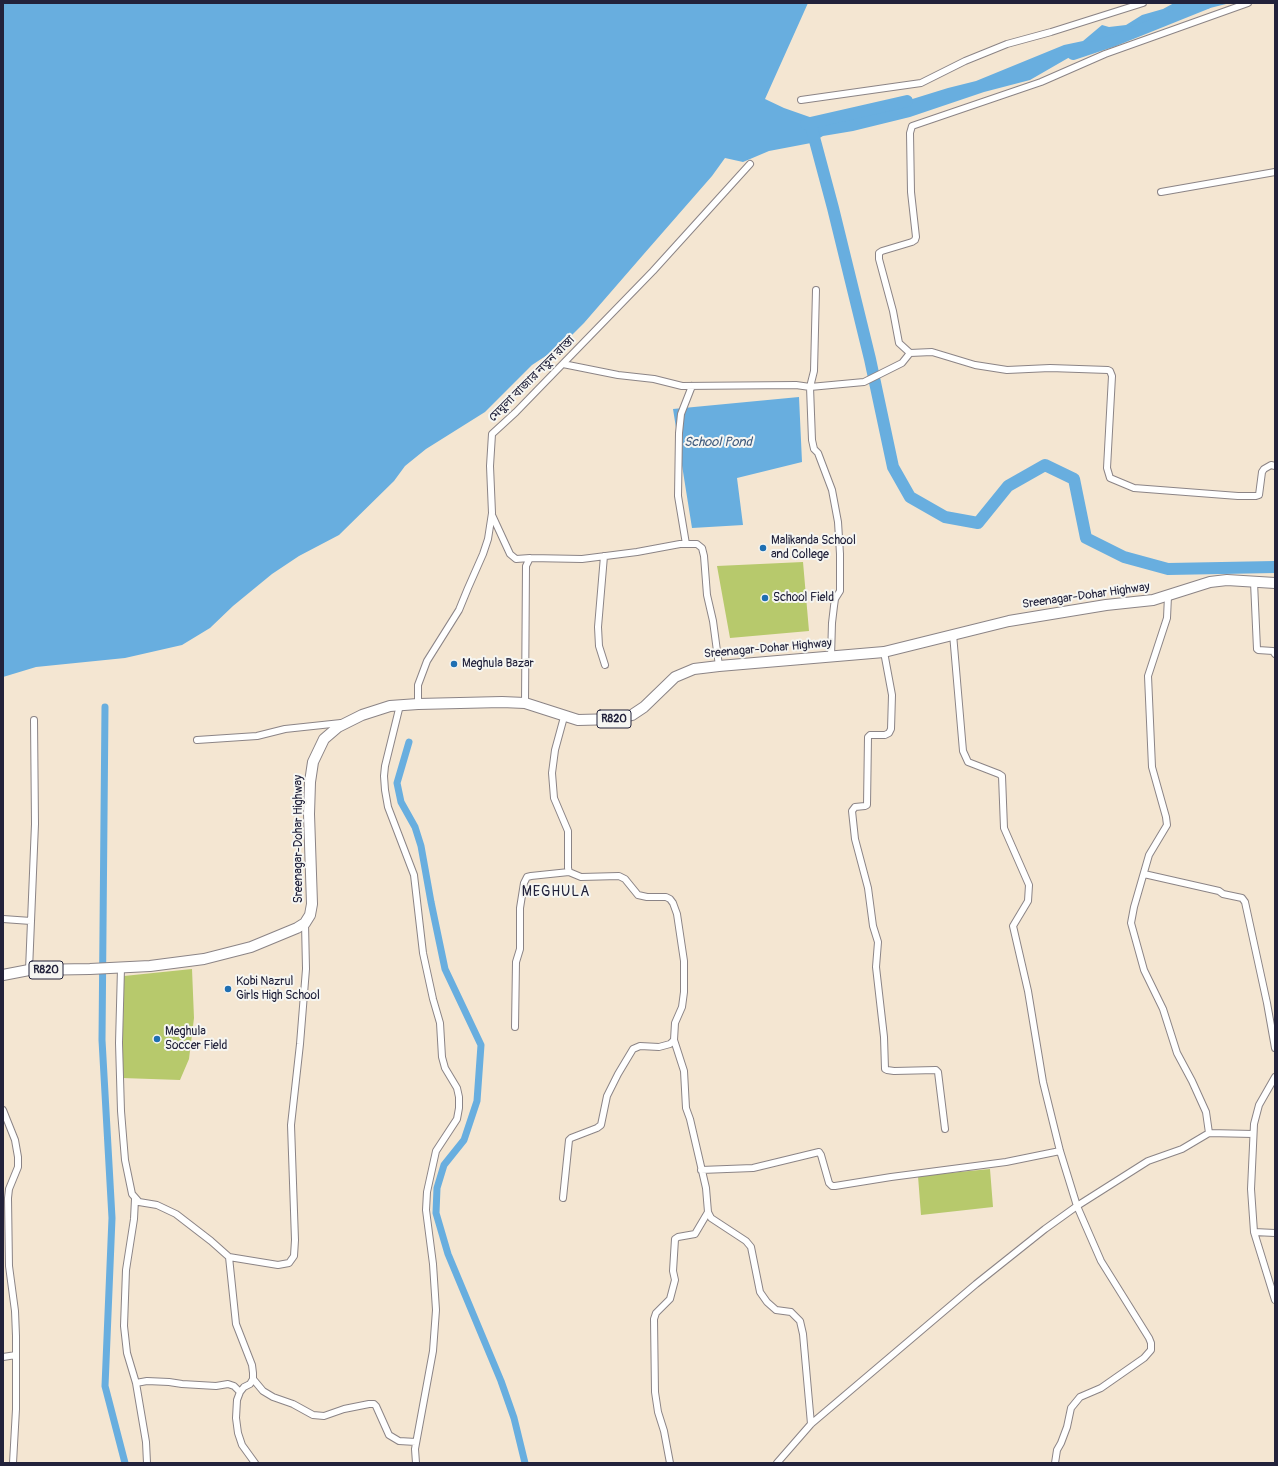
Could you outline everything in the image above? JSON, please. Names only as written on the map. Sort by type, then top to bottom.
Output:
[{"type":"main road","name":"Sreenagar-Dohar Highway","points":[[305,923],[310,915],[312,904],[309,814],[310,782],[313,762],[324,739],[338,727],[369,713],[390,706],[400,705],[502,702],[525,704],[578,720],[617,718],[632,715],[644,707],[675,677],[694,669],[884,652],[1009,621],[1106,605],[1149,601],[1210,582],[1227,580],[1275,583]]},
{"type":"main road","name":"R820","points":[[3,975],[29,970],[150,966],[204,959],[250,947],[297,928],[305,923]]},
{"type":"street","points":[[801,100],[921,83],[965,61],[1007,44],[1058,30],[1143,3]]},
{"type":"street","points":[[1248,3],[1105,54],[1041,82],[912,126],[910,133],[911,192],[916,237],[912,242],[879,253],[893,311],[898,343],[910,353],[932,352],[975,365],[1007,370],[1050,368],[1110,371],[1112,376],[1107,468],[1110,478],[1134,488],[1256,496],[1259,495],[1262,472],[1264,469],[1275,466]]},
{"type":"street","name":"মেঘুলা বাজার নতুন রাস্তা","points":[[418,704],[418,685],[427,660],[459,610],[488,539],[492,513],[490,466],[492,434],[516,412],[653,271],[750,164]]},
{"type":"street","points":[[1161,192],[1275,172]]},
{"type":"street","points":[[816,290],[814,371],[810,387],[812,440],[814,449],[818,453],[823,464],[832,490],[838,522],[840,554],[840,591],[835,599],[830,657]]},
{"type":"street","points":[[563,364],[618,375],[654,379],[682,386],[796,385],[810,387],[864,382],[902,363],[910,353]]},
{"type":"street","points":[[686,544],[678,496],[679,433],[681,414],[692,386]]},
{"type":"street","points":[[492,513],[510,554],[516,558],[582,559],[686,544],[697,544],[702,548],[704,556],[707,595],[713,621],[719,666]]},
{"type":"street","points":[[604,556],[598,627],[599,646],[605,665]]},
{"type":"street","points":[[525,704],[526,566],[530,558]]},
{"type":"street","points":[[1254,582],[1257,648],[1258,650],[1273,651],[1275,654]]},
{"type":"street","points":[[1168,596],[1167,618],[1148,676],[1152,766],[1167,824],[1149,854],[1131,923],[1144,970],[1163,1009],[1177,1053],[1206,1112],[1209,1133]]},
{"type":"street","points":[[953,634],[964,751],[968,762],[1002,776],[1004,828],[1029,885],[1028,901],[1013,926],[1028,991],[1043,1082],[1060,1151],[1077,1206],[1101,1261],[1149,1338],[1151,1350],[1144,1358],[1101,1388],[1080,1397],[1071,1408],[1067,1427],[1057,1450],[1055,1463]]},
{"type":"street","points":[[884,652],[892,695],[891,729],[889,733],[885,735],[870,735],[868,737],[867,804],[865,806],[855,807],[852,811],[855,839],[868,888],[873,926],[878,942],[876,967],[886,1069],[894,1071],[936,1070],[938,1072],[945,1129]]},
{"type":"street","points":[[400,705],[385,766],[385,790],[388,807],[414,875],[423,953],[440,1023],[442,1057],[445,1068],[457,1088],[459,1097],[459,1108],[456,1119],[436,1151],[427,1192],[426,1210],[433,1264],[436,1310],[433,1351],[416,1442],[416,1463]]},
{"type":"street","points":[[564,717],[555,750],[552,773],[554,798],[568,831],[567,862],[569,872]]},
{"type":"street","points":[[29,970],[35,824],[34,720]]},
{"type":"street","points":[[196,740],[257,736],[285,729],[347,722]]},
{"type":"street","points":[[515,1027],[516,962],[520,948],[520,908],[524,883],[527,877],[569,872],[581,877],[619,876],[625,879],[638,895],[670,898],[677,914],[684,960],[684,992],[682,1008],[675,1023],[674,1040],[684,1071],[686,1108],[690,1119],[706,1188],[708,1212],[711,1218],[746,1241],[751,1247],[760,1292],[767,1302],[776,1310],[791,1312],[800,1321],[811,1424]]},
{"type":"street","points":[[1144,874],[1219,891],[1224,894],[1242,898],[1245,902],[1267,1003],[1275,1048]]},
{"type":"street","points":[[3,920],[30,921]]},
{"type":"street","points":[[118,968],[121,1111],[125,1160],[132,1194],[139,1202],[156,1205],[176,1214],[229,1257],[278,1265],[289,1263],[294,1256],[295,1240],[291,1125],[300,1044],[306,969],[305,923]]},
{"type":"street","points":[[564,1198],[569,1140],[597,1128],[600,1125],[607,1096],[618,1074],[634,1049],[640,1046],[659,1047],[670,1044],[674,1040]]},
{"type":"street","points":[[1275,1077],[1259,1105],[1254,1124],[1252,1189],[1254,1232],[1275,1300]]},
{"type":"street","points":[[3,1110],[15,1140],[18,1157],[18,1167],[6,1189],[8,1198],[9,1257],[15,1311],[16,1410],[14,1463]]},
{"type":"street","points":[[777,1463],[811,1424],[976,1284],[1045,1229],[1077,1206],[1148,1161],[1182,1149],[1209,1133],[1253,1134]]},
{"type":"street","points":[[701,1170],[753,1168],[819,1152],[829,1183],[832,1186],[835,1186],[1006,1162],[1060,1151]]},
{"type":"street","points":[[135,1199],[134,1219],[126,1270],[124,1307],[127,1353],[136,1383],[146,1442],[147,1463]]},
{"type":"street","points":[[670,1463],[655,1392],[654,1319],[656,1313],[670,1300],[675,1280],[673,1271],[675,1238],[678,1236],[695,1234],[708,1212]]},
{"type":"street","points":[[1254,1232],[1275,1233]]},
{"type":"street","points":[[229,1257],[236,1324],[252,1364],[253,1379],[250,1384],[244,1387],[240,1392],[237,1400],[236,1418],[242,1445],[255,1463]]},
{"type":"street","points":[[3,1357],[16,1355]]},
{"type":"street","points":[[253,1379],[263,1391],[273,1397],[293,1404],[314,1415],[324,1416],[344,1409],[374,1404],[389,1435],[399,1441],[416,1442]]},
{"type":"street","points":[[136,1383],[147,1381],[216,1386],[228,1384],[234,1386],[240,1392]]},
{"type":"green space","name":"School Field","points":[[803,562],[809,631],[730,638],[717,566]]},
{"type":"green space","name":"Meghula Soccer Field","points":[[192,969],[194,1018],[189,1059],[180,1080],[122,1078],[124,976]]},
{"type":"green space","points":[[990,1169],[993,1207],[921,1215],[918,1176]]},
{"type":"water","points":[[3,3],[808,3],[765,99],[784,108],[821,121],[841,118],[863,111],[893,105],[976,81],[1064,45],[1083,41],[1102,25],[1109,27],[1126,25],[1142,15],[1163,9],[1174,3],[1230,3],[1170,18],[1115,40],[1082,50],[1030,80],[984,92],[910,117],[853,131],[823,136],[811,143],[769,151],[743,162],[725,158],[712,176],[584,323],[561,346],[532,365],[485,412],[426,449],[405,466],[394,481],[339,535],[299,556],[272,574],[233,606],[210,628],[182,645],[125,658],[36,667],[3,677]]},
{"type":"water","name":"School Pond","points":[[799,397],[802,462],[737,478],[743,525],[692,528],[673,409]]},
{"type":"waterway","points":[[1073,54],[1115,40],[1207,3]]},
{"type":"waterway","points":[[806,124],[907,101]]},
{"type":"waterway","points":[[811,126],[870,359],[893,467],[910,497],[945,517],[978,523],[1008,486],[1045,465],[1074,479],[1086,538],[1124,557],[1168,569],[1275,567]]},
{"type":"waterway","points":[[105,707],[102,1040],[112,1218],[105,1386],[125,1463]]},
{"type":"waterway","points":[[409,742],[397,783],[401,802],[415,827],[421,846],[445,969],[481,1045],[477,1101],[464,1140],[444,1165],[437,1188],[436,1213],[448,1254],[501,1381],[514,1418],[525,1463]]},
{"type":"place","name":"Malikanda School and College","points":[[763,548]]},
{"type":"place","name":"School Field","points":[[765,598]]},
{"type":"place","name":"Meghula Bazar","points":[[454,664]]},
{"type":"place","name":"Kobi Nazrul Girls High School","points":[[228,989]]},
{"type":"place","name":"Meghula Soccer Field","points":[[157,1039]]},
{"type":"district","name":"MEGHULA","points":[[556,892]]}]
